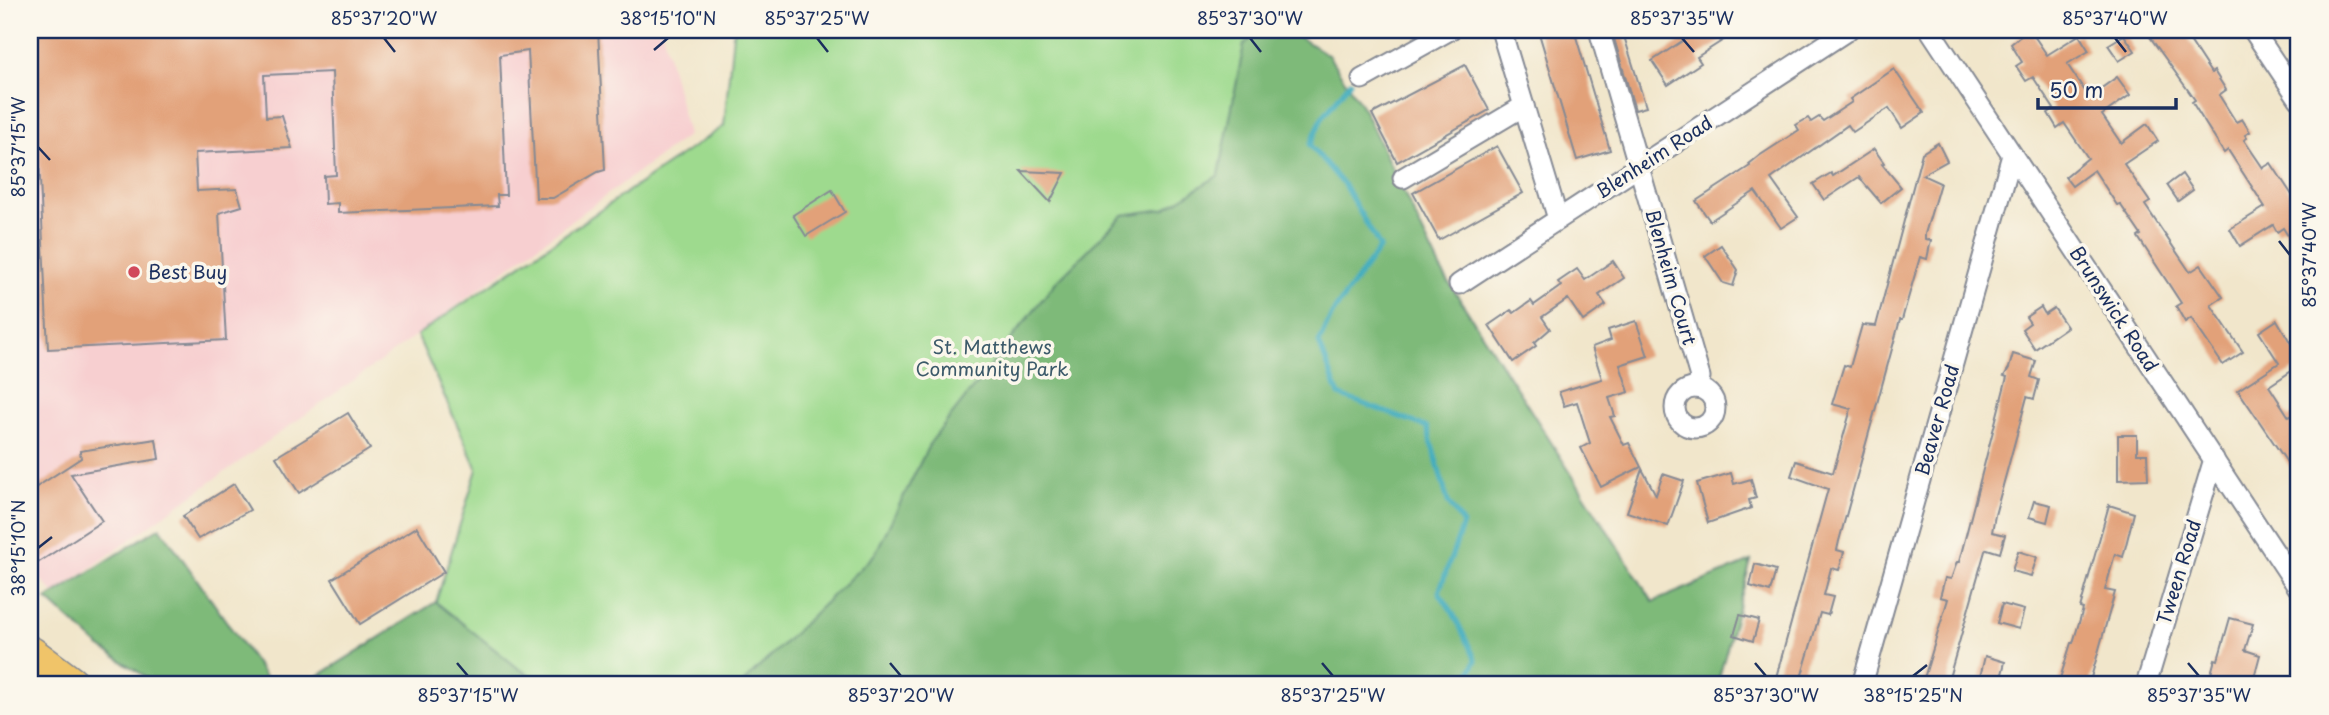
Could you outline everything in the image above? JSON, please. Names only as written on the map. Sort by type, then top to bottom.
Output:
[{"type":"highway","points":[[30,655],[70,685]]},
{"type":"street","points":[[1362,79],[1450,30]]},
{"type":"street","points":[[1501,30],[1558,219]]},
{"type":"street","name":"Blenheim Court","points":[[1599,30],[1700,377],[1697,388]]},
{"type":"street","name":"Blenheim Road","points":[[1459,284],[1848,30]]},
{"type":"street","name":"Brunswick Road","points":[[1930,30],[2299,589]]},
{"type":"street","points":[[2253,30],[2299,99]]},
{"type":"street","points":[[1403,178],[1524,106]]},
{"type":"street","name":"Beaver Road","points":[[1862,685],[2012,155]]},
{"type":"street","name":"Tween Road","points":[[2146,685],[2214,459]]},
{"type":"shaded area","points":[[30,30],[662,30],[688,135],[417,335],[54,594],[30,567]]},
{"type":"green space","name":"St. Matthews Community Park","points":[[736,30],[1288,30],[1680,645],[1669,685],[304,685],[436,602],[477,469],[417,335],[724,126],[733,34]]},
{"type":"green space","points":[[1263,30],[1288,30],[1328,55],[1362,106],[1441,270],[1653,602],[1751,561],[1717,685],[741,685],[875,554],[930,443],[1055,283],[1123,215],[1164,209],[1219,175],[1244,44]]},
{"type":"green space","points":[[160,527],[271,685],[158,685],[99,646],[47,599]]},
{"type":"green space","points":[[436,602],[518,668],[548,685],[304,685]]},
{"type":"building","points":[[33,30],[598,30],[605,170],[553,198],[536,198],[528,51],[500,55],[506,195],[497,195],[498,206],[338,213],[338,203],[325,204],[324,176],[336,175],[332,72],[264,75],[266,117],[282,116],[292,148],[195,153],[197,191],[237,189],[242,206],[219,213],[226,340],[48,349]]},
{"type":"building","points":[[1538,30],[1574,30],[1610,150],[1577,160]]},
{"type":"building","points":[[1699,30],[1739,30],[1697,57],[1701,63],[1668,85],[1652,61]]},
{"type":"building","points":[[2028,30],[2047,55],[2079,35],[2089,51],[2067,64],[2089,97],[2117,77],[2130,95],[2102,115],[2121,143],[2147,124],[2158,141],[2124,164],[2150,202],[2145,205],[2190,272],[2201,265],[2223,297],[2211,305],[2243,352],[2223,365],[2191,318],[2185,322],[2176,306],[2181,303],[2138,237],[2141,235],[2094,170],[2072,186],[2065,177],[2088,158],[2064,123],[2057,128],[2048,113],[2054,109],[2033,77],[2026,81],[2016,66],[2022,62],[2011,44]]},
{"type":"building","points":[[2145,30],[2183,30],[2211,73],[2214,71],[2226,90],[2219,95],[2236,122],[2242,119],[2250,132],[2245,135],[2247,138],[2244,140],[2263,168],[2271,163],[2294,198],[2299,195],[2299,253],[2283,228],[2277,232],[2273,225],[2240,246],[2230,229],[2265,207],[2228,150],[2224,153],[2192,102],[2195,100]]},
{"type":"building","points":[[1623,33],[1646,107],[1635,110],[1613,35]]},
{"type":"building","points":[[2124,35],[2135,51],[2119,61],[2108,45]]},
{"type":"building","points":[[1465,65],[1489,110],[1397,162],[1372,114]]},
{"type":"building","points":[[1894,69],[1924,113],[1902,128],[1889,108],[1853,132],[1848,125],[1771,179],[1798,217],[1781,228],[1755,191],[1710,221],[1696,201],[1799,130],[1796,125],[1808,118],[1811,122],[1819,117],[1823,121]]},
{"type":"building","points":[[1938,143],[1947,161],[1922,175],[1940,183],[1925,234],[1925,239],[1931,240],[1927,259],[1920,257],[1900,320],[1839,541],[1837,550],[1844,552],[1839,570],[1831,568],[1824,595],[1833,597],[1828,615],[1820,613],[1799,685],[1775,681],[1828,489],[1791,476],[1796,461],[1833,473],[1851,409],[1832,404],[1844,365],[1850,367],[1862,325],[1876,326],[1922,153]]},
{"type":"building","points":[[1497,146],[1523,193],[1439,240],[1413,193]]},
{"type":"building","points":[[1874,149],[1884,163],[1882,164],[1901,187],[1881,203],[1859,177],[1824,200],[1813,184],[1831,173],[1833,176]]},
{"type":"building","points":[[1021,171],[1065,173],[1050,202]]},
{"type":"building","points":[[2182,174],[2193,190],[2178,201],[2167,185]]},
{"type":"building","points":[[832,190],[845,212],[806,236],[793,215]]},
{"type":"building","points":[[1721,245],[1738,270],[1733,286],[1723,283],[1705,256]]},
{"type":"building","points":[[1613,261],[1624,278],[1599,295],[1606,305],[1583,321],[1568,299],[1542,317],[1550,329],[1534,343],[1536,346],[1513,362],[1489,325],[1511,310],[1514,313],[1531,301],[1534,305],[1561,286],[1558,282],[1577,269],[1585,280]]},
{"type":"building","points":[[2041,307],[2045,314],[2054,308],[2067,327],[2035,349],[2022,329],[2030,323],[2026,317]]},
{"type":"building","points":[[2277,320],[2299,357],[2299,366],[2269,386],[2289,417],[2293,415],[2299,424],[2299,480],[2238,390],[2279,363],[2259,332]]},
{"type":"building","points":[[1636,321],[1648,356],[1620,365],[1629,392],[1609,398],[1615,416],[1610,417],[1624,445],[1629,443],[1641,467],[1601,487],[1581,448],[1590,443],[1577,402],[1564,406],[1559,392],[1602,379],[1592,347],[1611,340],[1608,330]]},
{"type":"building","points":[[2013,354],[2036,361],[2031,377],[2039,380],[2034,399],[2027,397],[1995,515],[1992,532],[2005,535],[2000,553],[1987,549],[1985,551],[1947,685],[1922,685],[1948,599],[1940,597],[1945,578],[1951,579],[1959,562],[2007,377],[2004,376]]},
{"type":"building","points":[[348,413],[370,449],[299,493],[276,457]]},
{"type":"building","points":[[2118,435],[2137,435],[2137,454],[2147,454],[2148,479],[2118,480]]},
{"type":"building","points":[[156,439],[159,459],[71,474],[102,521],[30,568],[30,488],[35,488],[81,458],[80,451]]},
{"type":"building","points":[[1642,469],[1656,495],[1663,474],[1684,481],[1668,526],[1627,512]]},
{"type":"building","points":[[1731,473],[1734,484],[1751,479],[1756,498],[1749,500],[1751,508],[1708,523],[1697,483]]},
{"type":"building","points":[[234,484],[250,510],[198,539],[183,516]]},
{"type":"building","points":[[2034,501],[2051,505],[2047,522],[2029,517]]},
{"type":"building","points":[[2109,505],[2134,513],[2123,557],[2115,554],[2105,590],[2115,592],[2089,685],[2058,685],[2083,609],[2080,608]]},
{"type":"building","points":[[417,527],[444,572],[360,624],[332,579]]},
{"type":"building","points":[[2018,551],[2037,557],[2031,576],[2012,571]]},
{"type":"building","points":[[1755,564],[1776,570],[1770,592],[1750,586]]},
{"type":"building","points":[[2002,604],[2024,610],[2019,629],[1997,623]]},
{"type":"building","points":[[1740,615],[1759,620],[1753,641],[1734,635]]},
{"type":"building","points":[[2230,618],[2253,624],[2245,650],[2260,655],[2252,685],[2208,685],[2215,659],[2218,660]]},
{"type":"building","points":[[1985,656],[2005,662],[2000,682],[1980,677]]},
{"type":"waterway","points":[[1350,82],[1322,118],[1310,145],[1344,185],[1380,247],[1332,314],[1319,343],[1339,395],[1427,427],[1448,502],[1463,524],[1439,592],[1453,613],[1476,660],[1464,685]]},
{"type":"place","name":"Best Buy","points":[[134,272]]}]
